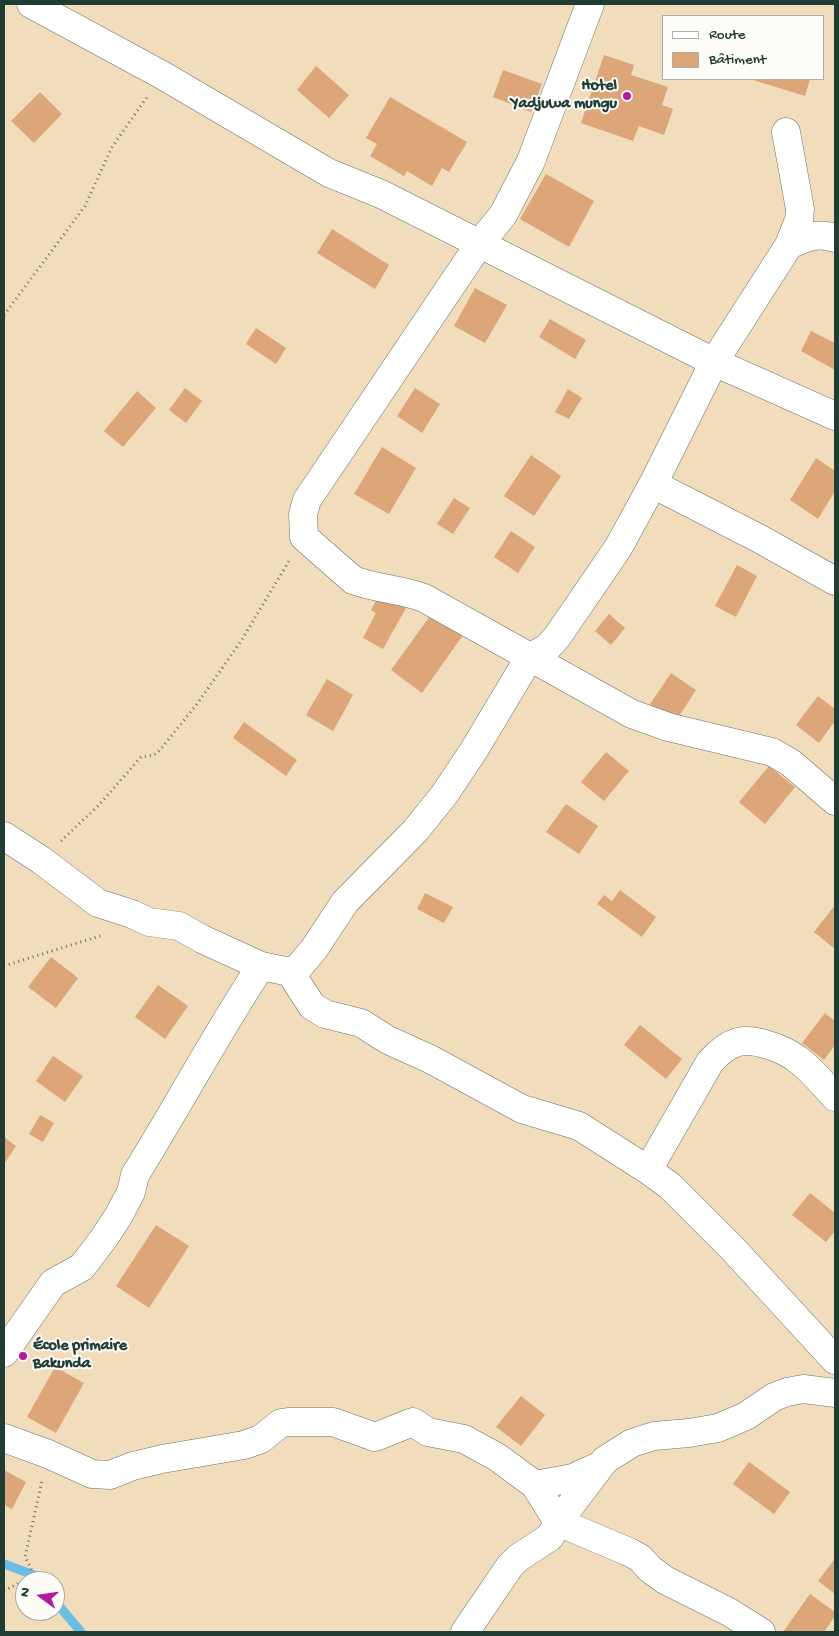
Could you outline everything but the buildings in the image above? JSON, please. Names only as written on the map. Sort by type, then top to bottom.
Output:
[{"type":"street","points":[[31,4],[162,75],[329,173],[381,194],[714,362],[835,416]]},
{"type":"street","points":[[590,4],[531,161],[503,215],[480,243],[307,500],[303,514],[304,537],[354,580],[408,592],[424,598],[632,714],[668,728],[772,752],[791,763],[835,800]]},
{"type":"street","points":[[4,836],[41,860],[98,903],[132,914],[149,922],[179,926],[202,939],[261,966],[290,972],[298,968],[314,949],[345,902],[415,831],[444,795],[488,728],[529,658],[547,648],[557,638],[618,548],[653,484],[714,362],[789,245],[799,220],[800,209],[786,132]]},
{"type":"street","points":[[789,245],[808,236],[819,234],[835,238]]},
{"type":"street","points":[[653,484],[760,539],[835,581]]},
{"type":"street","points":[[4,1353],[53,1283],[82,1267],[119,1216],[131,1192],[135,1175],[199,1070],[214,1037],[261,966]]},
{"type":"street","points":[[290,972],[312,1006],[325,1014],[361,1024],[388,1040],[430,1059],[522,1109],[580,1126],[648,1170],[670,1186],[733,1249],[835,1360]]},
{"type":"street","points":[[648,1170],[710,1062],[721,1050],[739,1042],[756,1042],[796,1058],[835,1097]]},
{"type":"street","points":[[465,1632],[510,1566],[518,1558],[550,1537],[558,1522],[605,1460],[641,1439],[718,1428],[746,1416],[787,1392],[803,1389],[835,1393]]},
{"type":"street","points":[[4,1438],[48,1454],[92,1474],[110,1475],[133,1466],[162,1459],[244,1446],[261,1439],[281,1423],[333,1422],[375,1437],[413,1422],[428,1432],[464,1438],[497,1457],[535,1485],[558,1522],[629,1552],[640,1558],[650,1569],[665,1580],[729,1612],[761,1632]]},
{"type":"street","points":[[535,1485],[573,1478],[599,1466]]},
{"type":"path","points":[[4,315],[85,206],[112,147],[162,75]]},
{"type":"path","points":[[41,860],[99,805],[141,757],[154,755],[160,750],[197,704],[241,640],[304,537]]},
{"type":"path","points":[[4,966],[104,935]]},
{"type":"path","points":[[4,1591],[34,1575],[26,1558],[48,1454]]},
{"type":"waterway","points":[[4,1564],[23,1571]]},
{"type":"waterway","points":[[65,1613],[81,1632]]},
{"type":"place","name":"Hotel Yadjuwa mungu","points":[[627,96]]},
{"type":"place","name":"École primaire Bakunda","points":[[23,1356]]}]
